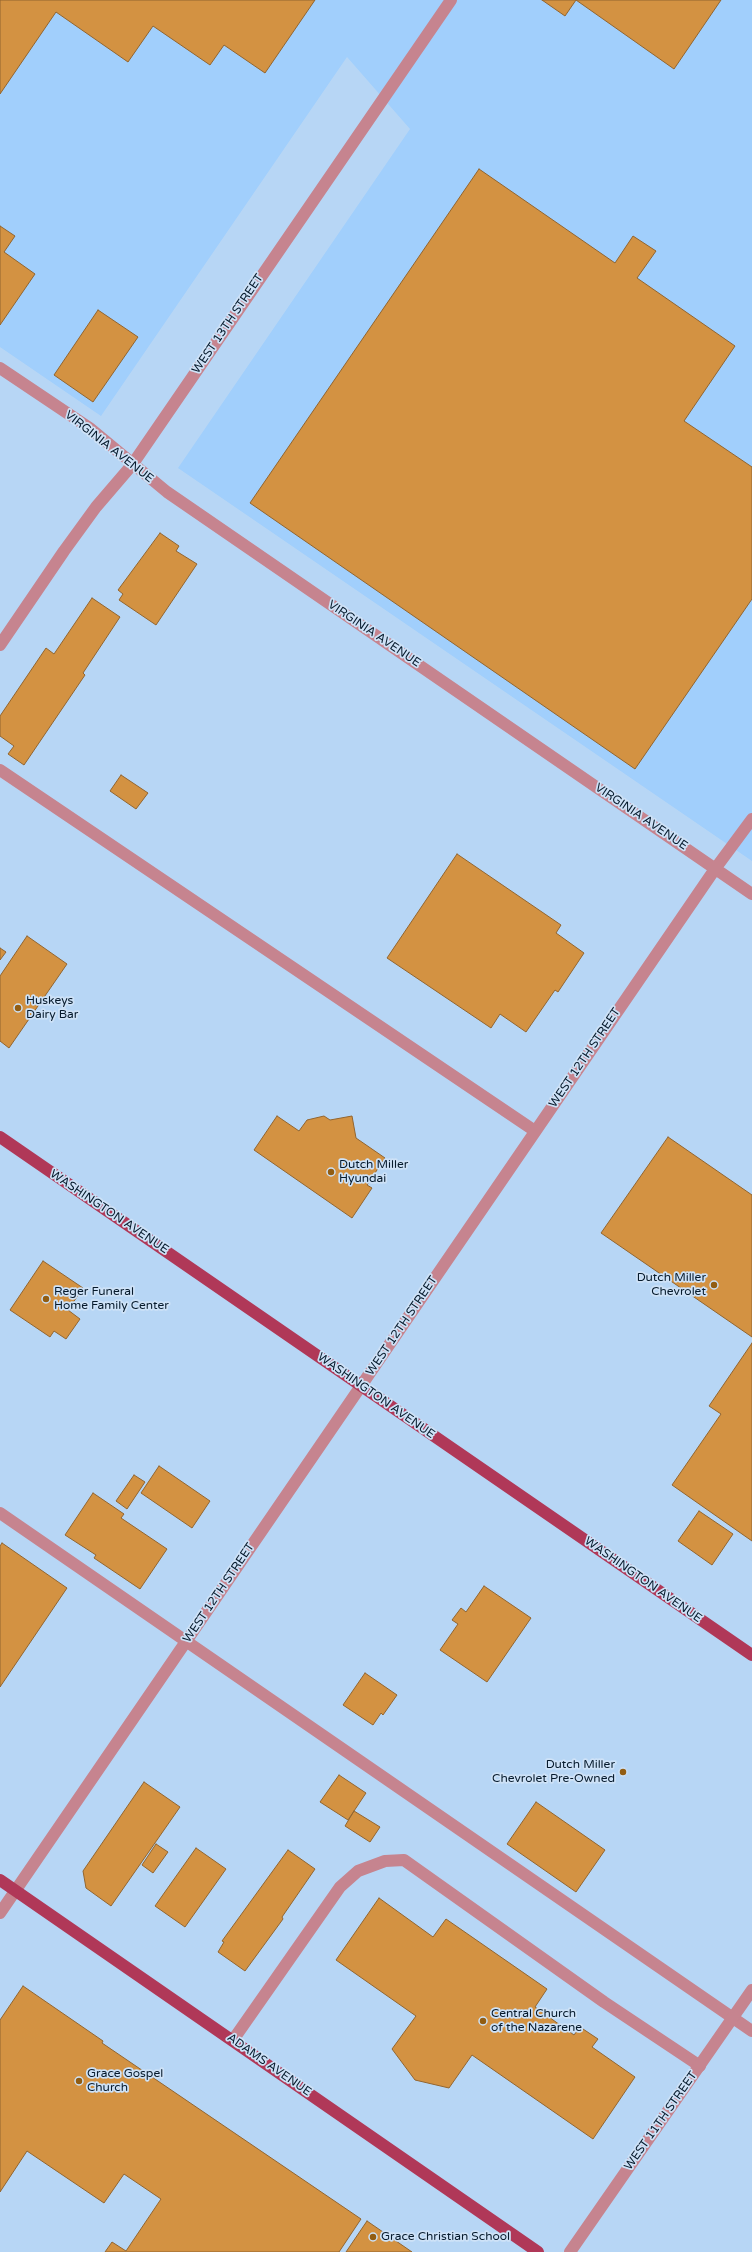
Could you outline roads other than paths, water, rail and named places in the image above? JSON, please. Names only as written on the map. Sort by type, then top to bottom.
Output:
[{"type":"main road","name":"WASHINGTON AVENUE","points":[[0,1137],[752,1655]]},
{"type":"main road","name":"ADAMS AVENUE","points":[[0,1880],[538,2252]]},
{"type":"street","name":"WEST 13TH STREET","points":[[0,645],[78,532],[132,465],[451,0]]},
{"type":"street","name":"VIRGINIA AVENUE","points":[[0,368],[91,429],[132,465],[167,492],[752,894]]},
{"type":"street","points":[[0,770],[535,1131]]},
{"type":"street","name":"WEST 12TH STREET","points":[[0,1913],[715,868],[752,819]]},
{"type":"street","points":[[0,1513],[187,1640],[752,2031]]},
{"type":"street","points":[[233,2040],[340,1887],[358,1871],[385,1861],[404,1860],[598,1997],[700,2066]]},
{"type":"street","name":"WEST 11TH STREET","points":[[570,2252],[752,1990]]},
{"type":"place","name":"Huskeys Dairy Bar","points":[[18,1008]]},
{"type":"place","name":"Dutch Miller Hyundai","points":[[331,1172]]},
{"type":"place","name":"Dutch Miller Chevrolet","points":[[714,1285]]},
{"type":"place","name":"Reger Funeral Home Family Center","points":[[46,1299]]},
{"type":"place","name":"Dutch Miller Chevrolet Pre-Owned","points":[[623,1772]]},
{"type":"place","name":"Central Church of the Nazarene","points":[[483,2021]]},
{"type":"place","name":"Grace Gospel Church","points":[[79,2081]]},
{"type":"place","name":"Grace Christian School","points":[[373,2237]]}]
